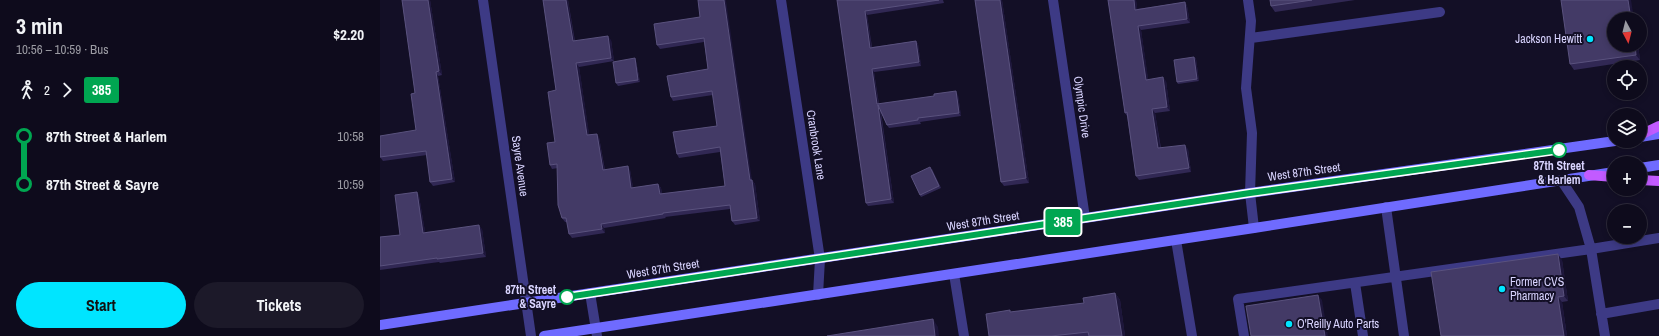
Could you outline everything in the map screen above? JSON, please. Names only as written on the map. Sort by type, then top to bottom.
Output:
[{"type":"main road","points":[[1647,132],[1659,126]]},
{"type":"main road","points":[[1647,135],[1659,134]]},
{"type":"main road","name":"West 87th Street","points":[[380,325],[1250,193],[1607,142]]},
{"type":"main road","points":[[1647,167],[1659,165]]},
{"type":"main road","points":[[544,336],[596,332],[818,295],[1607,173]]},
{"type":"main road","points":[[1589,175],[1607,176]]},
{"type":"main road","points":[[1647,180],[1659,181]]},
{"type":"street","name":"Sayre Avenue","points":[[484,0],[531,336]]},
{"type":"street","name":"Cranbrook Lane","points":[[781,0],[820,259],[818,295]]},
{"type":"street","name":"Olympic Drive","points":[[1053,0],[1085,218]]},
{"type":"street","points":[[1248,0],[1251,21],[1246,88],[1252,133],[1250,193],[1254,228]]},
{"type":"street","points":[[1250,38],[1440,12]]},
{"type":"street","points":[[1561,180],[1578,207],[1592,249],[1604,336]]},
{"type":"street","points":[[1386,207],[1404,336]]},
{"type":"street","points":[[1244,336],[1238,299],[1592,249],[1659,238]]},
{"type":"street","points":[[1176,240],[1192,336]]},
{"type":"street","points":[[954,274],[964,336]]},
{"type":"street","points":[[1355,283],[1363,336]]},
{"type":"street","points":[[590,293],[596,332]]},
{"type":"street","points":[[1601,314],[1659,304]]},
{"type":"building","points":[[402,0],[428,0],[439,71],[436,72],[452,179],[430,182],[426,151],[380,157],[380,136],[416,130],[411,94],[415,93]]},
{"type":"building","points":[[543,0],[566,0],[573,41],[608,36],[611,58],[576,63],[587,135],[597,134],[603,170],[628,166],[631,188],[658,184],[660,194],[725,186],[720,147],[677,154],[673,132],[717,126],[712,91],[671,97],[667,76],[708,69],[704,38],[657,45],[654,24],[700,17],[698,0],[724,0],[750,180],[752,180],[757,218],[732,221],[730,205],[663,213],[601,224],[602,229],[569,234],[566,218],[562,218],[558,205],[557,164],[550,165],[547,143],[555,142],[548,92],[556,90]]},
{"type":"building","points":[[837,0],[939,0],[865,11],[870,48],[916,41],[919,62],[872,69],[877,104],[934,96],[934,94],[956,91],[959,113],[918,118],[918,120],[887,125],[878,105],[891,199],[866,203]]},
{"type":"building","points":[[975,0],[1000,0],[1026,178],[1001,182]]},
{"type":"building","points":[[1108,0],[1134,0],[1135,10],[1185,2],[1187,19],[1138,26],[1146,80],[1163,77],[1167,107],[1152,109],[1158,148],[1185,145],[1189,168],[1136,176]]},
{"type":"building","points":[[1270,0],[1312,0],[1271,6]]},
{"type":"building","points":[[1561,0],[1628,0],[1630,12],[1607,12],[1607,52],[1636,52],[1636,55],[1570,64]]},
{"type":"building","points":[[1194,57],[1197,79],[1177,82],[1174,60]]},
{"type":"building","points":[[635,58],[638,80],[616,83],[613,62]]},
{"type":"building","points":[[930,167],[939,186],[920,195],[911,176]]},
{"type":"building","points":[[417,192],[423,233],[479,225],[483,253],[380,266],[380,237],[400,235],[395,195]]},
{"type":"building","name":"Former CVS Pharmacy","points":[[1558,254],[1564,296],[1558,297],[1564,336],[1441,336],[1431,272]]},
{"type":"building","points":[[1115,293],[1122,336],[1089,336],[1088,332],[1051,336],[989,336],[986,314],[1010,310],[1010,312],[1084,303],[1083,298]]},
{"type":"building","name":"O'Reilly Auto Parts","points":[[1318,295],[1325,336],[1251,336],[1246,306]]},
{"type":"building","points":[[933,319],[935,336],[827,336]]},
{"type":"bus line","name":"385","points":[[567,297],[1250,193],[1559,150]]},
{"type":"place","name":"Jackson Hewitt","points":[[1590,39]]},
{"type":"place","name":"87th Street & Harlem","points":[[1559,150]]},
{"type":"place","name":"Former CVS Pharmacy","points":[[1502,289]]},
{"type":"place","name":"87th Street & Sayre","points":[[567,297]]},
{"type":"place","name":"O'Reilly Auto Parts","points":[[1289,324]]}]
